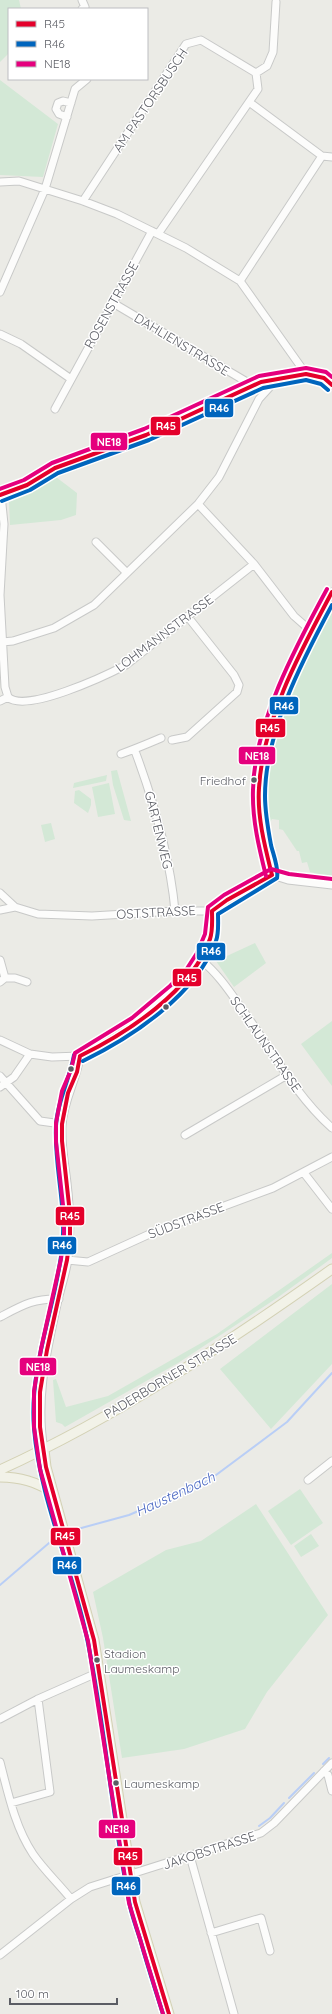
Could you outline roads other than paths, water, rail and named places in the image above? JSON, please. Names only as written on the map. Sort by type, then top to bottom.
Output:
[{"type":"main road","name":"PADERBORNER STRASSE","points":[[0,1470],[44,1450],[174,1376],[238,1335],[332,1269]]},
{"type":"main road","points":[[44,1450],[53,1492],[94,1640],[135,1902],[169,2014]]},
{"type":"main road","points":[[0,1477],[12,1477],[35,1482],[53,1492]]},
{"type":"street","points":[[276,2],[273,52],[267,66],[256,73],[258,89],[249,102],[322,156],[332,157]]},
{"type":"street","name":"AM PASTORSBUSCH","points":[[83,201],[186,44],[200,40],[256,73]]},
{"type":"street","points":[[0,292],[1,282],[45,189],[75,89],[85,80]]},
{"type":"street","points":[[67,116],[59,114],[56,108],[58,103],[63,101],[71,103]]},
{"type":"street","name":"ROSENSTRASSE","points":[[55,409],[113,303],[155,233],[249,102]]},
{"type":"street","points":[[240,281],[322,156]]},
{"type":"street","points":[[0,182],[19,181],[83,201],[117,214],[186,248],[240,281],[306,374]]},
{"type":"street","name":"DAHLIENSTRASSE","points":[[113,303],[252,386]]},
{"type":"street","points":[[0,334],[21,344],[71,379]]},
{"type":"street","points":[[0,701],[8,697],[6,690],[2,642],[0,595],[4,524],[1,495],[27,485],[56,468],[146,435],[252,386],[306,374],[324,378],[332,385]]},
{"type":"street","points":[[2,642],[13,641],[65,623],[94,605],[198,504],[219,477],[259,399],[269,388],[272,381]]},
{"type":"street","points":[[198,504],[254,564],[294,616],[311,631]]},
{"type":"street","points":[[96,542],[127,572]]},
{"type":"street","name":"LOHMANNSTRASSE","points":[[8,697],[17,701],[39,698],[71,690],[126,665],[254,564]]},
{"type":"street","points":[[332,592],[311,631],[271,727],[261,767],[259,809],[272,875],[288,880],[332,884]]},
{"type":"street","points":[[172,740],[187,737],[238,692],[239,684],[230,670],[188,617]]},
{"type":"street","points":[[121,754],[135,751],[138,747],[161,738]]},
{"type":"street","name":"GARTENWEG","points":[[135,751],[153,804],[173,888],[175,911]]},
{"type":"street","name":"OSTSTRASSE","points":[[0,893],[15,907],[38,914],[63,916],[175,911],[212,911],[227,900],[272,875]]},
{"type":"street","points":[[0,910],[15,907]]},
{"type":"street","points":[[0,1040],[30,1054],[52,1057],[80,1056],[110,1041],[133,1025],[168,995],[201,960],[210,940],[212,911]]},
{"type":"street","points":[[0,960],[2,980],[15,978],[27,982]]},
{"type":"street","name":"SCHLAUNSTRASSE","points":[[201,960],[216,973],[287,1075],[315,1112],[332,1128]]},
{"type":"street","points":[[3,1085],[14,1077],[30,1054]]},
{"type":"street","points":[[44,1450],[40,1427],[40,1392],[67,1260],[70,1217],[62,1142],[62,1124],[68,1093],[77,1072],[80,1056]]},
{"type":"street","points":[[185,1135],[287,1075]]},
{"type":"street","points":[[0,1076],[3,1085],[40,1121],[62,1124]]},
{"type":"street","name":"SÜDSTRASSE","points":[[67,1260],[88,1262],[154,1232],[273,1188],[332,1157]]},
{"type":"street","points":[[304,1173],[332,1209]]},
{"type":"street","points":[[0,1317],[31,1301],[44,1298],[59,1299]]},
{"type":"street","points":[[308,1480],[332,1461]]},
{"type":"street","points":[[0,1719],[38,1699],[99,1672]]},
{"type":"street","points":[[11,1803],[50,1792],[50,1781],[38,1699]]},
{"type":"street","points":[[0,1762],[11,1803],[22,1834],[34,1854],[71,1899]]},
{"type":"street","name":"JAKOBSTRASSE","points":[[0,1955],[71,1899],[90,1887],[261,1833],[274,1823],[332,1763]]},
{"type":"street","points":[[324,1772],[328,1775],[332,1791]]},
{"type":"street","points":[[190,1856],[234,2014]]},
{"type":"street","points":[[211,1933],[261,1918],[270,1950]]},
{"type":"waterway","name":"Haustenbach","points":[[67,1533],[129,1515],[208,1481],[287,1422],[332,1373]]},
{"type":"waterway","name":"Haustenbach","points":[[0,1585],[49,1543],[62,1536]]},
{"type":"waterway","points":[[323,1764],[329,1758]]},
{"type":"waterway","points":[[289,1798],[314,1773]]},
{"type":"waterway","points":[[259,1826],[270,1818],[284,1803]]},
{"type":"place","name":"Friedhof","points":[[254,780]]},
{"type":"place","name":"Stadion Laumeskamp","points":[[97,1660]]},
{"type":"place","name":"Laumeskamp","points":[[116,1783]]}]
